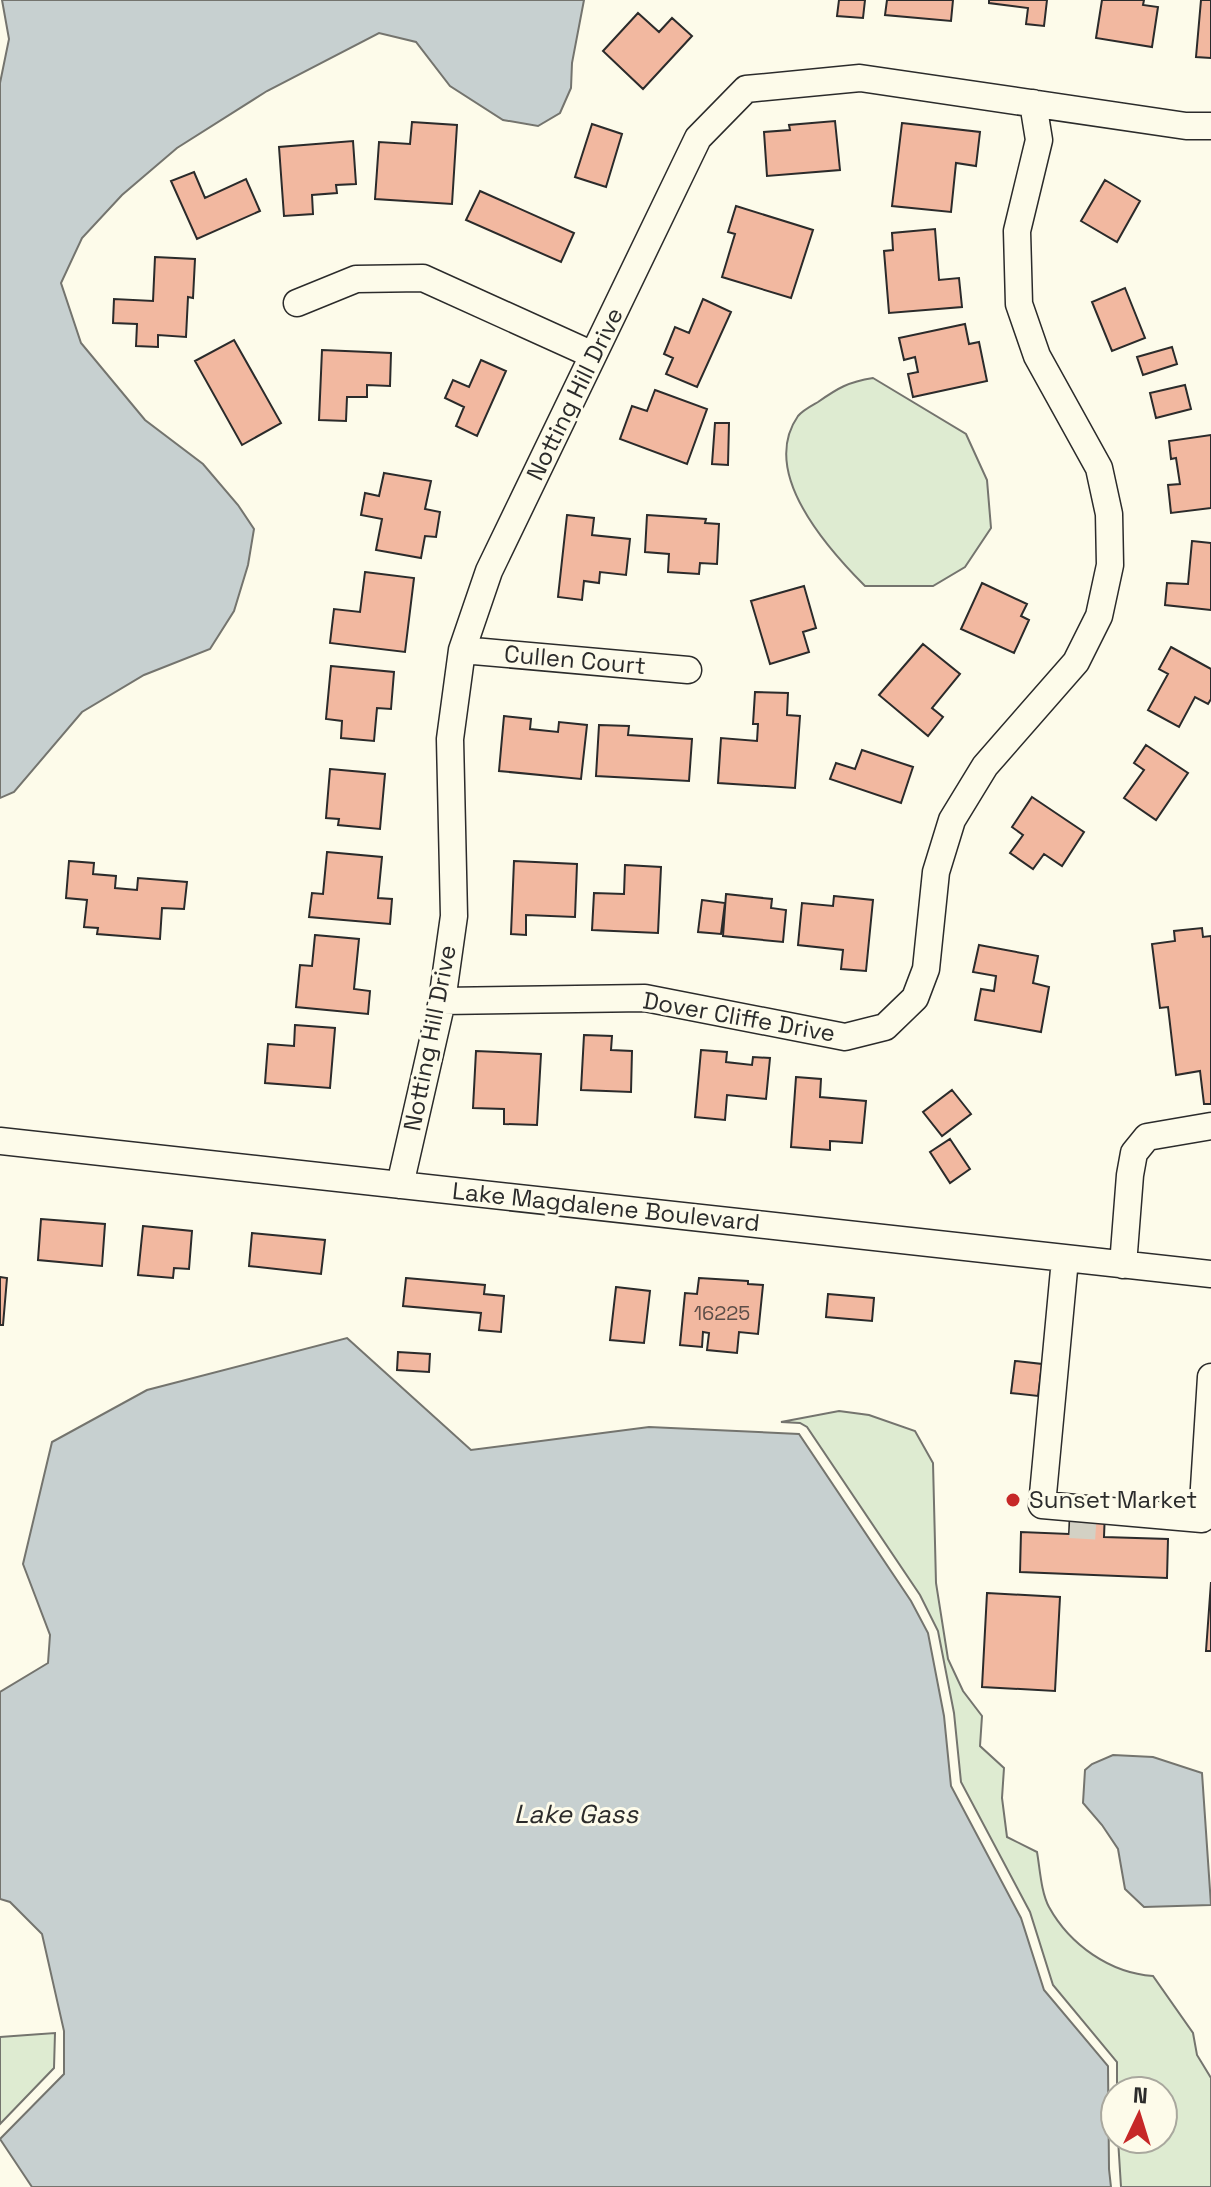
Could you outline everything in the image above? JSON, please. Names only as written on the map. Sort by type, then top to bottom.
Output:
[{"type":"street","name":"Notting Hill Drive","points":[[400,1185],[442,1001],[454,916],[450,739],[462,650],[489,571],[698,138],[746,89],[860,78],[1186,126],[1211,126]]},
{"type":"street","name":"Dover Cliffe Drive","points":[[442,1001],[645,998],[845,1037],[885,1027],[915,998],[926,969],[936,872],[952,820],[985,766],[1076,662],[1099,616],[1110,565],[1109,514],[1099,468],[1037,356],[1019,304],[1017,231],[1039,140],[1033,103]]},
{"type":"street","points":[[297,303],[356,279],[423,278],[593,355]]},
{"type":"street","name":"Cullen Court","points":[[462,650],[688,670]]},
{"type":"street","points":[[1123,1265],[1134,1153],[1147,1137],[1211,1126]]},
{"type":"street","name":"Lake Magdalene Boulevard","points":[[0,1141],[1211,1274]]},
{"type":"street","points":[[1065,1259],[1042,1505],[1068,1516],[1202,1519],[1211,1377]]},
{"type":"green space","points":[[873,378],[966,434],[987,480],[991,528],[965,567],[933,586],[865,586],[817,530],[792,484],[787,461],[788,438],[798,416],[844,386]]},
{"type":"green space","points":[[839,1411],[869,1415],[915,1431],[933,1463],[936,1583],[948,1659],[963,1691],[982,1716],[980,1746],[1004,1768],[1002,1798],[1007,1837],[1037,1852],[1046,1901],[1068,1933],[1107,1963],[1137,1974],[1153,1976],[1193,2033],[1197,2055],[1211,2078],[1211,2187],[1121,2187],[1119,2155],[1179,2155],[1179,2075],[1117,2075],[1117,2062],[1053,1985],[1030,1912],[961,1782],[954,1713],[938,1631],[920,1595],[807,1427],[800,1423],[781,1422]]},
{"type":"green space","points":[[55,2033],[54,2068],[0,2124],[0,2037]]},
{"type":"water","points":[[2,0],[584,0],[572,63],[571,88],[560,113],[538,126],[503,120],[450,86],[416,42],[379,33],[267,91],[177,148],[122,195],[82,238],[61,283],[81,343],[145,420],[203,464],[254,529],[248,565],[234,611],[210,649],[144,675],[82,712],[14,792],[0,798],[0,83],[9,39]]},
{"type":"water","name":"Lake Gass","points":[[347,1338],[471,1450],[649,1427],[799,1434],[911,1601],[928,1633],[944,1716],[951,1786],[1021,1918],[1044,1990],[1108,2066],[1108,2075],[1099,2075],[1099,2155],[1109,2155],[1111,2187],[32,2187],[0,2139],[64,2074],[64,2031],[42,1934],[10,1902],[0,1899],[0,1692],[48,1663],[50,1635],[23,1564],[52,1442],[147,1390]]},
{"type":"water","points":[[1113,1755],[1153,1757],[1202,1773],[1211,1905],[1144,1907],[1125,1889],[1118,1849],[1083,1803],[1085,1770]]},
{"type":"building","points":[[839,0],[865,0],[863,18],[837,16]]},
{"type":"building","points":[[887,0],[953,0],[951,21],[885,15]]},
{"type":"building","points":[[989,0],[1047,0],[1044,26],[1026,24],[1028,8],[989,3]]},
{"type":"building","points":[[1102,0],[1144,0],[1143,5],[1158,7],[1152,47],[1096,38]]},
{"type":"building","points":[[1201,0],[1211,0],[1211,58],[1196,57]]},
{"type":"building","points":[[638,13],[659,32],[672,18],[692,36],[643,89],[603,51]]},
{"type":"building","points":[[835,121],[840,170],[767,176],[764,132],[790,130],[789,125]]},
{"type":"building","points":[[412,122],[457,125],[452,204],[375,199],[379,142],[410,144]]},
{"type":"building","points":[[902,123],[980,132],[976,166],[956,163],[951,212],[892,206]]},
{"type":"building","points":[[592,124],[622,134],[606,187],[575,177]]},
{"type":"building","points":[[353,141],[356,184],[336,185],[337,193],[312,195],[313,214],[284,216],[279,147]]},
{"type":"building","points":[[194,172],[205,198],[246,179],[260,211],[197,239],[171,181]]},
{"type":"building","points":[[1105,180],[1140,201],[1117,242],[1081,221]]},
{"type":"building","points":[[480,191],[574,233],[561,262],[466,220]]},
{"type":"building","points":[[736,206],[813,230],[791,298],[722,277],[735,234],[728,232]]},
{"type":"building","points":[[935,229],[939,280],[959,278],[962,307],[889,313],[884,251],[893,250],[892,233]]},
{"type":"building","points":[[155,257],[195,259],[193,298],[188,297],[186,337],[158,335],[158,347],[136,346],[137,324],[113,323],[114,299],[153,301]]},
{"type":"building","points":[[1125,288],[1145,338],[1112,351],[1092,302]]},
{"type":"building","points":[[703,299],[731,312],[697,387],[666,374],[673,358],[664,354],[675,327],[689,333]]},
{"type":"building","points":[[965,324],[969,344],[979,342],[987,381],[913,397],[908,374],[918,372],[915,357],[904,360],[899,338]]},
{"type":"building","points":[[234,340],[281,423],[242,445],[195,361]]},
{"type":"building","points":[[1172,347],[1177,364],[1143,375],[1137,357]]},
{"type":"building","points":[[322,350],[391,353],[390,386],[367,385],[367,397],[347,397],[346,421],[319,420]]},
{"type":"building","points":[[481,360],[506,371],[477,436],[456,426],[464,407],[445,398],[453,380],[469,387]]},
{"type":"building","points":[[1185,385],[1191,409],[1156,418],[1150,393]]},
{"type":"building","points":[[655,390],[707,409],[687,464],[620,439],[632,406],[647,411]]},
{"type":"building","points":[[715,423],[729,423],[728,465],[712,464]]},
{"type":"building","points":[[1211,435],[1211,508],[1171,513],[1168,485],[1180,484],[1176,458],[1171,459],[1169,441]]},
{"type":"building","points":[[384,473],[431,481],[425,509],[440,512],[436,537],[425,536],[421,558],[376,550],[382,519],[361,515],[365,493],[379,496]]},
{"type":"building","points":[[567,515],[594,518],[592,535],[630,539],[626,575],[600,572],[599,583],[584,581],[582,600],[558,597]]},
{"type":"building","points":[[647,515],[706,519],[705,523],[719,524],[717,564],[700,563],[699,574],[668,572],[669,554],[645,552]]},
{"type":"building","points":[[1192,541],[1211,543],[1211,610],[1165,605],[1167,583],[1188,584]]},
{"type":"building","points":[[365,572],[414,578],[405,652],[330,643],[334,609],[360,612]]},
{"type":"building","points":[[982,583],[1027,604],[1021,616],[1029,620],[1014,653],[961,629]]},
{"type":"building","points":[[804,586],[816,628],[803,632],[809,652],[770,664],[751,601]]},
{"type":"building","points":[[923,644],[960,674],[932,708],[943,717],[928,736],[879,695]]},
{"type":"building","points":[[1171,647],[1211,669],[1211,699],[1208,704],[1195,697],[1179,727],[1148,710],[1168,674],[1159,669]]},
{"type":"building","points":[[331,666],[394,672],[391,709],[377,708],[374,741],[341,738],[342,721],[326,719]]},
{"type":"building","points":[[755,692],[788,693],[787,715],[800,716],[795,788],[718,783],[721,738],[757,741],[758,724],[753,724]]},
{"type":"building","points":[[504,716],[531,719],[530,729],[558,732],[559,722],[587,725],[581,779],[499,771]]},
{"type":"building","points":[[599,725],[629,726],[628,735],[692,739],[689,781],[596,776]]},
{"type":"building","points":[[1146,745],[1188,773],[1156,820],[1124,798],[1144,770],[1134,763]]},
{"type":"building","points":[[862,750],[913,767],[901,803],[830,779],[836,763],[855,769]]},
{"type":"building","points":[[330,769],[385,774],[380,829],[338,825],[339,819],[326,818]]},
{"type":"building","points":[[1032,797],[1084,832],[1062,866],[1044,854],[1033,869],[1010,853],[1023,835],[1012,827]]},
{"type":"building","points":[[327,852],[382,857],[378,898],[392,899],[390,924],[309,917],[312,893],[323,894]]},
{"type":"building","points":[[69,861],[94,863],[93,874],[116,876],[115,888],[137,890],[138,878],[187,882],[184,909],[162,908],[160,939],[97,934],[98,928],[84,927],[87,900],[66,898]]},
{"type":"building","points":[[514,861],[577,864],[575,917],[526,915],[526,935],[511,934]]},
{"type":"building","points":[[625,865],[661,867],[658,933],[592,930],[594,893],[624,894]]},
{"type":"building","points":[[726,894],[772,899],[771,908],[786,910],[783,942],[723,936]]},
{"type":"building","points":[[834,896],[873,900],[866,971],[841,969],[843,950],[798,945],[802,903],[833,906]]},
{"type":"building","points":[[702,900],[725,903],[721,934],[698,932]]},
{"type":"building","points":[[1202,928],[1203,937],[1211,936],[1211,1104],[1204,1104],[1200,1071],[1176,1075],[1168,1007],[1160,1008],[1152,944],[1175,941],[1174,931]]},
{"type":"building","points":[[315,935],[359,939],[354,989],[370,991],[368,1014],[296,1007],[300,965],[312,966]]},
{"type":"building","points":[[979,945],[1038,956],[1033,983],[1049,987],[1041,1032],[975,1020],[981,989],[994,991],[996,976],[973,972]]},
{"type":"building","points":[[295,1025],[335,1028],[330,1088],[265,1083],[268,1044],[294,1046]]},
{"type":"building","points":[[584,1035],[612,1036],[611,1050],[632,1051],[631,1092],[581,1090]]},
{"type":"building","points":[[701,1050],[727,1052],[726,1062],[752,1065],[753,1057],[770,1058],[766,1099],[727,1095],[725,1120],[695,1117]]},
{"type":"building","points":[[476,1051],[541,1054],[537,1125],[504,1124],[504,1109],[473,1108]]},
{"type":"building","points":[[796,1077],[821,1079],[820,1097],[866,1101],[862,1143],[830,1141],[830,1150],[791,1147]]},
{"type":"building","points":[[952,1090],[971,1114],[942,1136],[923,1112]]},
{"type":"building","points":[[950,1139],[970,1169],[950,1183],[930,1152]]},
{"type":"building","points":[[41,1219],[105,1224],[102,1266],[38,1260]]},
{"type":"building","points":[[143,1226],[192,1231],[189,1269],[174,1268],[173,1278],[138,1275]]},
{"type":"building","points":[[252,1233],[325,1240],[321,1274],[249,1266]]},
{"type":"building","points":[[0,1277],[7,1278],[3,1325],[0,1325]]},
{"type":"building","points":[[406,1278],[485,1285],[484,1294],[504,1296],[501,1332],[479,1330],[481,1313],[403,1306]]},
{"type":"building","points":[[699,1278],[763,1285],[758,1334],[739,1332],[737,1353],[707,1350],[709,1333],[703,1332],[702,1347],[680,1345],[685,1293],[697,1294]]},
{"type":"building","points":[[616,1287],[650,1291],[644,1343],[610,1340]]},
{"type":"building","points":[[828,1294],[874,1298],[872,1321],[826,1317]]},
{"type":"building","points":[[398,1352],[430,1354],[429,1372],[397,1370]]},
{"type":"building","points":[[1015,1361],[1042,1364],[1038,1396],[1011,1393]]},
{"type":"building","points":[[1070,1510],[1105,1511],[1104,1537],[1168,1539],[1167,1578],[1020,1572],[1021,1532],[1069,1534]]},
{"type":"building","points":[[1211,1582],[1211,1651],[1206,1651]]},
{"type":"building","points":[[987,1593],[1060,1597],[1055,1691],[982,1687]]},
{"type":"tunnel","points":[[1070,1525],[1104,1527]]},
{"type":"place","name":"Sunset Market","points":[[1013,1500]]}]
